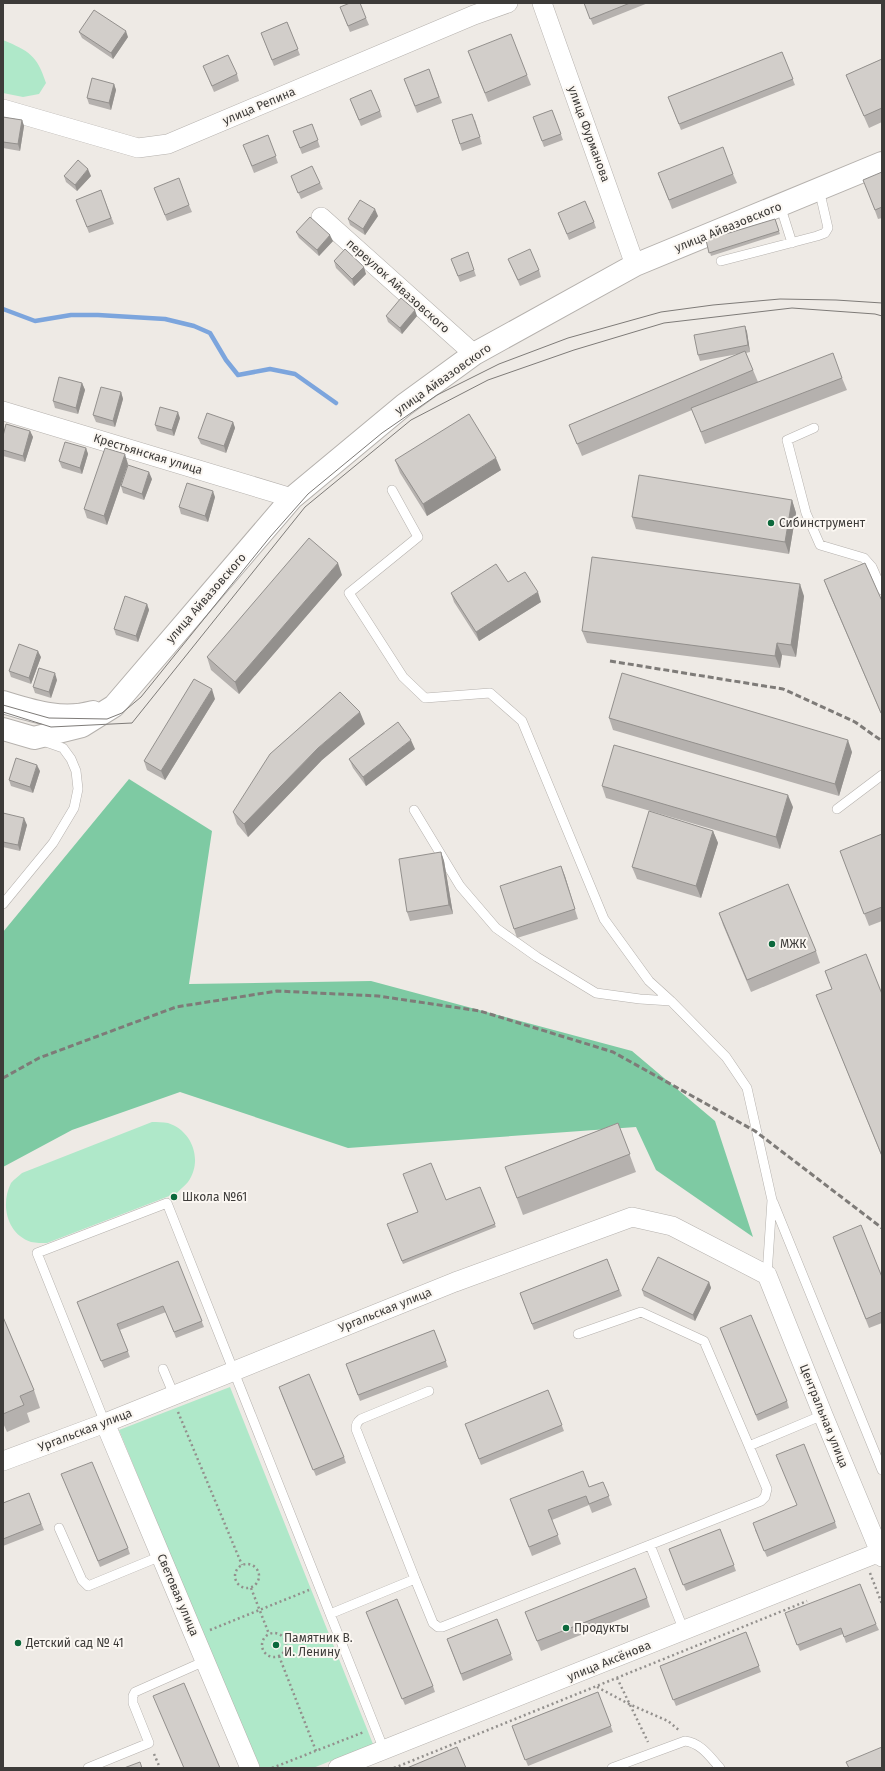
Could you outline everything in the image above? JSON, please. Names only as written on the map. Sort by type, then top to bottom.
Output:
[{"type":"street","name":"улица Репина","points":[[3,109],[138,148],[168,144],[470,9],[508,3]]},
{"type":"street","name":"улица Фурманова","points":[[542,3],[636,264]]},
{"type":"street","name":"улица Айвазовского","points":[[34,738],[82,726],[114,706],[292,498],[404,405],[474,354],[636,264],[882,163]]},
{"type":"street","name":"переулок Айвазовского","points":[[322,217],[474,354]]},
{"type":"street","name":"Крестьянская улица","points":[[3,411],[292,498]]},
{"type":"street","points":[[3,702],[44,714],[79,716],[114,706]]},
{"type":"street","points":[[3,729],[34,738]]},
{"type":"street","name":"Ургальская улица","points":[[3,1460],[105,1423],[176,1402],[233,1371],[455,1282],[632,1218],[672,1226],[767,1275]]},
{"type":"street","name":"Центральная улица","points":[[767,1275],[823,1415],[876,1559]]},
{"type":"street","name":"Световая улица","points":[[105,1423],[250,1768]]},
{"type":"street","name":"улица Аксёнова","points":[[338,1768],[684,1631],[876,1559]]},
{"type":"lane","points":[[720,262],[817,236],[824,232],[828,228],[819,189]]},
{"type":"lane","points":[[780,205],[792,243]]},
{"type":"lane","points":[[814,428],[794,436],[786,442],[806,513],[820,545],[864,558],[872,567],[882,590]]},
{"type":"lane","points":[[392,490],[418,537],[348,592],[403,677],[425,698],[490,693],[522,721],[604,919],[649,981],[672,1001],[726,1057],[747,1088],[755,1131],[772,1200],[882,1470]]},
{"type":"lane","points":[[3,904],[53,843],[74,808],[78,789],[76,771],[71,759],[63,748],[34,738]]},
{"type":"lane","points":[[837,809],[882,776]]},
{"type":"lane","points":[[414,810],[460,886],[496,928],[537,957],[596,993],[640,999],[672,1001]]},
{"type":"lane","points":[[767,1275],[772,1200]]},
{"type":"lane","points":[[105,1423],[36,1253],[167,1203],[384,1750]]},
{"type":"lane","points":[[429,1391],[361,1419],[356,1425],[356,1429],[432,1623],[438,1627],[442,1627],[761,1501],[765,1497],[767,1489],[704,1341],[641,1312],[578,1334]]},
{"type":"lane","points":[[163,1369],[176,1402]]},
{"type":"lane","points":[[749,1446],[823,1415]]},
{"type":"lane","points":[[59,1528],[82,1580],[88,1586],[161,1556]]},
{"type":"lane","points":[[650,1545],[684,1631]]},
{"type":"lane","points":[[330,1614],[415,1579]]},
{"type":"lane","points":[[88,1768],[149,1743],[133,1703],[133,1696],[135,1692],[205,1661]]},
{"type":"lane","points":[[612,1768],[685,1741],[692,1742],[701,1747],[720,1768]]},
{"type":"path","points":[[176,1402],[242,1565]]},
{"type":"path","points":[[864,1578],[876,1559]]},
{"type":"path","points":[[876,1559],[882,1604]]},
{"type":"path","points":[[242,1565],[251,1565],[258,1571],[258,1581],[251,1588],[242,1588],[235,1581],[235,1572],[242,1565]]},
{"type":"path","points":[[195,1636],[319,1586]]},
{"type":"path","points":[[251,1588],[269,1634]]},
{"type":"path","points":[[394,1768],[813,1599]]},
{"type":"path","points":[[269,1634],[278,1634],[285,1640],[286,1650],[279,1656],[270,1657],[263,1650],[263,1641],[269,1634]]},
{"type":"path","points":[[279,1656],[316,1751]]},
{"type":"path","points":[[617,1678],[653,1752]]},
{"type":"path","points":[[596,1687],[668,1721],[679,1730],[685,1741]]},
{"type":"path","points":[[272,1768],[375,1727]]},
{"type":"path","points":[[149,1743],[160,1768]]},
{"type":"green space","points":[[3,40],[26,51],[39,66],[46,83],[39,94],[23,97],[3,93]]},
{"type":"green space","points":[[129,779],[212,831],[189,984],[371,981],[632,1051],[715,1121],[753,1237],[656,1170],[636,1127],[348,1148],[180,1092],[72,1130],[3,1167],[3,932]]},
{"type":"green space","points":[[152,1122],[168,1123],[177,1127],[184,1133],[193,1148],[195,1165],[192,1174],[188,1182],[177,1193],[47,1243],[31,1242],[23,1238],[11,1226],[6,1209],[6,1200],[11,1183],[22,1173]]},
{"type":"green space","points":[[230,1387],[373,1744],[313,1768],[258,1768],[119,1430]]},
{"type":"building","points":[[350,3],[360,3],[366,18],[348,26],[340,7]]},
{"type":"building","points":[[584,3],[630,3],[590,19]]},
{"type":"building","points":[[94,10],[126,31],[111,53],[79,32]]},
{"type":"building","points":[[287,22],[298,49],[272,60],[261,33]]},
{"type":"building","points":[[511,34],[527,75],[485,93],[468,51]]},
{"type":"building","points":[[782,52],[793,79],[679,124],[668,97]]},
{"type":"building","points":[[228,55],[237,74],[212,86],[203,66]]},
{"type":"building","points":[[882,59],[882,108],[864,116],[846,75]]},
{"type":"building","points":[[429,69],[439,97],[415,106],[404,79]]},
{"type":"building","points":[[92,78],[114,84],[109,103],[87,98]]},
{"type":"building","points":[[371,90],[380,111],[359,120],[350,99]]},
{"type":"building","points":[[552,110],[561,134],[542,141],[533,117]]},
{"type":"building","points":[[472,114],[480,137],[460,144],[452,120]]},
{"type":"building","points":[[3,117],[22,120],[18,144],[3,142]]},
{"type":"building","points":[[312,124],[318,140],[300,148],[293,131]]},
{"type":"building","points":[[268,135],[276,156],[252,166],[243,145]]},
{"type":"building","points":[[723,147],[733,174],[669,200],[658,173]]},
{"type":"building","points":[[78,160],[88,169],[75,185],[64,176]]},
{"type":"building","points":[[312,166],[320,183],[298,193],[291,176]]},
{"type":"building","points":[[882,172],[882,207],[875,210],[863,180]]},
{"type":"building","points":[[179,178],[189,205],[165,215],[154,188]]},
{"type":"building","points":[[101,190],[111,218],[87,227],[76,200]]},
{"type":"building","points":[[360,200],[375,209],[363,229],[348,219]]},
{"type":"building","points":[[585,201],[594,222],[567,234],[558,213]]},
{"type":"building","points":[[310,217],[330,235],[317,250],[296,232]]},
{"type":"building","points":[[775,219],[779,231],[709,253],[706,240]]},
{"type":"building","points":[[345,249],[364,267],[352,279],[334,261]]},
{"type":"building","points":[[530,249],[539,270],[518,280],[508,259]]},
{"type":"building","points":[[468,252],[474,270],[458,276],[451,259]]},
{"type":"building","points":[[401,298],[415,310],[400,328],[386,316]]},
{"type":"building","points":[[745,326],[748,345],[698,355],[694,335]]},
{"type":"building","points":[[745,351],[753,370],[577,444],[569,425]]},
{"type":"building","points":[[833,353],[842,378],[701,432],[691,408]]},
{"type":"building","points":[[59,377],[82,383],[76,408],[53,401]]},
{"type":"building","points":[[101,387],[121,392],[113,421],[93,415]]},
{"type":"building","points":[[160,407],[178,412],[172,430],[155,425]]},
{"type":"building","points":[[207,413],[233,422],[224,446],[198,438]]},
{"type":"building","points":[[469,414],[496,458],[423,504],[395,460]]},
{"type":"building","points":[[6,424],[30,431],[23,456],[3,450],[3,436]]},
{"type":"building","points":[[65,442],[86,448],[80,468],[59,461]]},
{"type":"building","points":[[105,448],[125,454],[104,516],[84,509]]},
{"type":"building","points":[[128,465],[149,472],[142,494],[121,486]]},
{"type":"building","points":[[639,475],[792,500],[785,542],[632,517]]},
{"type":"building","points":[[187,483],[213,491],[205,516],[179,507]]},
{"type":"building","points":[[309,538],[338,563],[235,682],[207,657]]},
{"type":"building","points":[[592,557],[800,584],[791,645],[777,643],[775,656],[582,631]]},
{"type":"building","points":[[865,563],[882,601],[881,713],[824,580]]},
{"type":"building","points":[[496,564],[508,582],[525,572],[538,592],[476,632],[451,593]]},
{"type":"building","points":[[125,596],[147,604],[136,636],[114,629]]},
{"type":"building","points":[[19,644],[38,651],[29,678],[9,671]]},
{"type":"building","points":[[39,668],[55,673],[49,692],[33,687]]},
{"type":"building","points":[[622,673],[848,740],[835,784],[609,718]]},
{"type":"building","points":[[194,679],[212,689],[161,771],[144,761]]},
{"type":"building","points":[[340,692],[360,712],[318,748],[244,824],[233,812],[270,754]]},
{"type":"building","points":[[398,722],[411,740],[363,777],[349,759]]},
{"type":"building","points":[[614,745],[788,795],[776,837],[602,786]]},
{"type":"building","points":[[16,758],[37,765],[30,787],[9,780]]},
{"type":"building","points":[[649,811],[713,831],[696,886],[632,867]]},
{"type":"building","points":[[3,813],[24,818],[18,845],[3,842]]},
{"type":"building","points":[[882,834],[882,907],[864,914],[840,851]]},
{"type":"building","points":[[441,852],[449,905],[407,912],[399,859]]},
{"type":"building","points":[[561,866],[575,909],[514,929],[500,886]]},
{"type":"building","name":"МЖК","points":[[788,884],[816,951],[747,980],[719,913]]},
{"type":"building","points":[[866,954],[882,994],[882,1156],[816,995],[832,989],[825,971]]},
{"type":"building","points":[[618,1123],[630,1154],[517,1198],[505,1167]]},
{"type":"building","points":[[431,1163],[446,1200],[480,1187],[495,1224],[402,1261],[387,1224],[418,1212],[403,1174]]},
{"type":"building","points":[[861,1225],[882,1277],[882,1312],[866,1319],[833,1237]]},
{"type":"building","points":[[658,1257],[709,1282],[693,1315],[642,1290]]},
{"type":"building","points":[[607,1259],[619,1290],[532,1324],[520,1293]]},
{"type":"building","points":[[178,1261],[202,1321],[174,1332],[163,1306],[117,1324],[128,1351],[101,1361],[77,1302]]},
{"type":"building","points":[[751,1315],[787,1401],[756,1415],[720,1328]]},
{"type":"building","points":[[3,1317],[34,1390],[20,1396],[24,1405],[3,1414]]},
{"type":"building","points":[[434,1330],[446,1361],[358,1395],[346,1364]]},
{"type":"building","points":[[309,1374],[344,1457],[313,1470],[279,1387]]},
{"type":"building","points":[[548,1390],[562,1425],[479,1459],[465,1424]]},
{"type":"building","points":[[804,1444],[835,1522],[764,1551],[753,1523],[797,1505],[776,1455]]},
{"type":"building","points":[[92,1462],[128,1548],[98,1561],[61,1474]]},
{"type":"building","points":[[583,1471],[589,1487],[603,1482],[609,1496],[589,1504],[586,1496],[548,1510],[558,1535],[529,1547],[510,1499]]},
{"type":"building","points":[[29,1493],[41,1524],[3,1539],[3,1503]]},
{"type":"building","points":[[720,1529],[734,1565],[683,1585],[669,1549]]},
{"type":"building","points":[[635,1568],[647,1598],[537,1641],[525,1612]]},
{"type":"building","points":[[860,1584],[876,1624],[844,1637],[841,1628],[797,1645],[785,1613]]},
{"type":"building","points":[[397,1599],[433,1686],[402,1699],[366,1612]]},
{"type":"building","points":[[497,1619],[511,1654],[461,1674],[447,1639]]},
{"type":"building","points":[[746,1632],[759,1666],[673,1700],[660,1666]]},
{"type":"building","points":[[184,1683],[220,1768],[184,1768],[153,1696]]},
{"type":"building","points":[[598,1692],[611,1726],[525,1760],[512,1726]]},
{"type":"building","points":[[457,1747],[466,1768],[407,1768]]},
{"type":"building","points":[[882,1747],[882,1768],[849,1768],[846,1762]]},
{"type":"building","points":[[140,1762],[142,1768],[124,1768]]},
{"type":"waterway","points":[[3,309],[35,321],[71,315],[98,315],[165,319],[194,326],[210,333],[226,360],[238,375],[270,369],[295,374],[336,403]]},
{"type":"tram line","points":[[3,705],[49,718],[107,719],[122,713],[141,697],[270,537],[308,494],[382,433],[437,395],[499,364],[568,338],[661,312],[713,305],[780,299],[882,303]]},
{"type":"tram line","points":[[3,712],[51,727],[132,723],[305,507],[411,420],[488,380],[574,350],[664,323],[792,308],[875,314],[882,316]]},
{"type":"railway","points":[[610,661],[783,689],[855,722],[882,741]]},
{"type":"railway","points":[[3,1078],[39,1058],[176,1007],[277,991],[378,996],[480,1011],[613,1052],[755,1131],[882,1228]]},
{"type":"place","name":"Сибинструмент","points":[[771,523]]},
{"type":"place","name":"МЖК","points":[[772,944]]},
{"type":"place","name":"Школа №61","points":[[174,1197]]},
{"type":"place","name":"Продукты","points":[[566,1628]]},
{"type":"place","name":"Детский сад № 41","points":[[18,1643]]},
{"type":"place","name":"Памятник В. И. Ленину","points":[[276,1645]]}]
